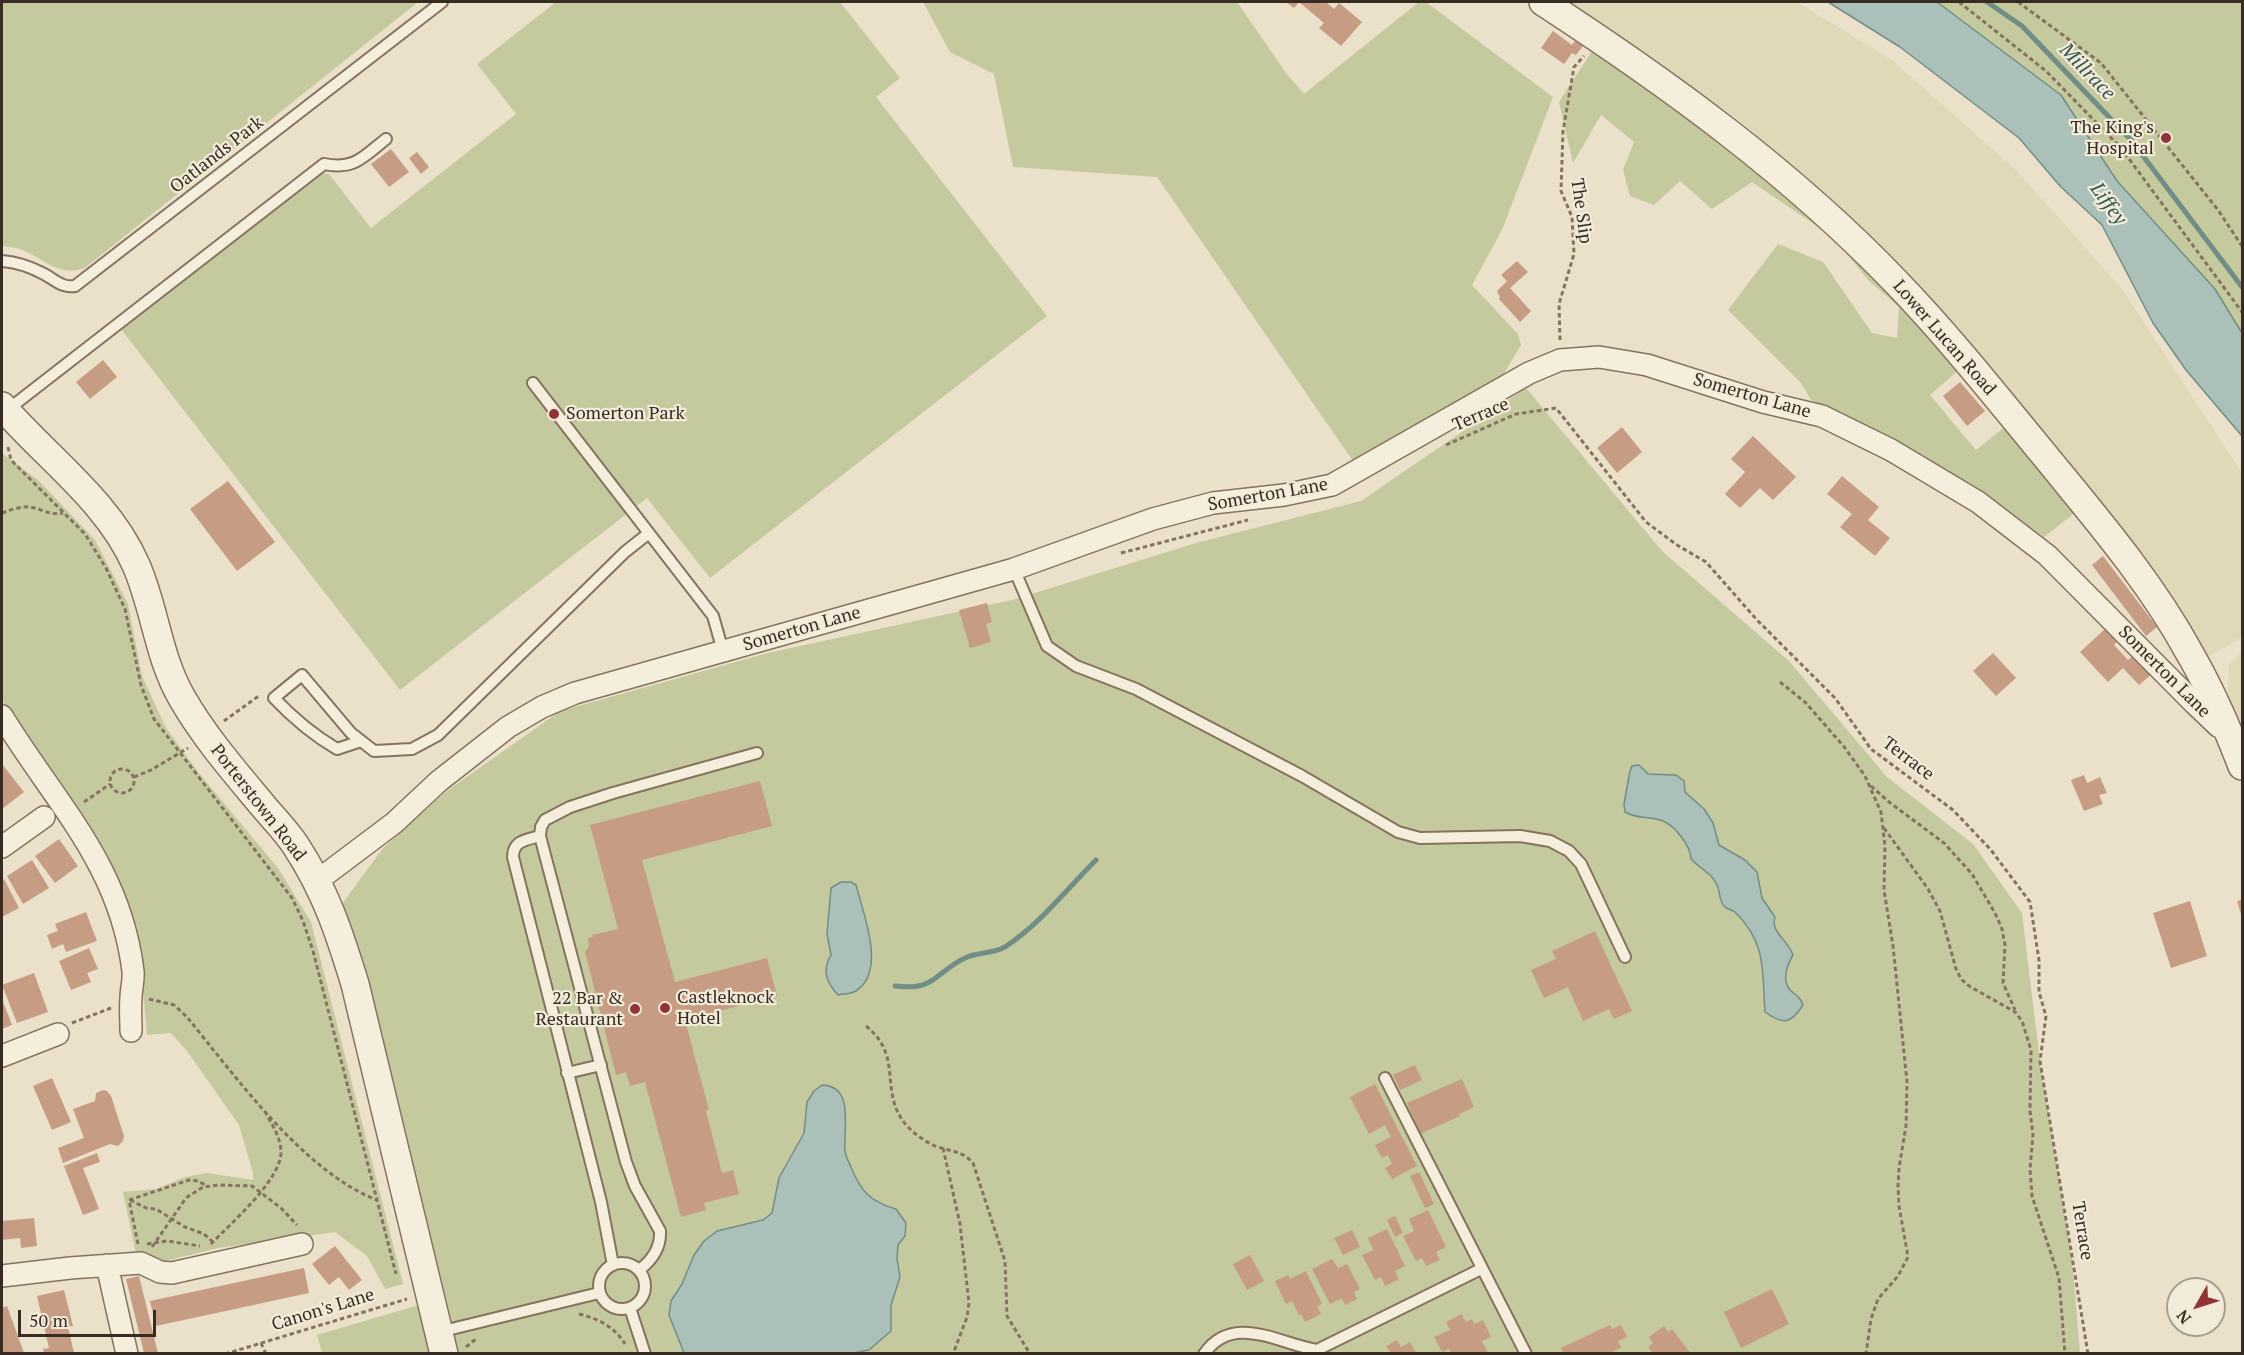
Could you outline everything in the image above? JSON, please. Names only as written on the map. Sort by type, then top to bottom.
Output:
[{"type":"street","name":"Lower Lucan Road","points":[[1543,2],[1653,75],[1769,165],[1826,214],[1912,300],[2099,522],[2149,589],[2189,651],[2229,732],[2242,766]]},
{"type":"street","name":"Somerton Lane","points":[[317,881],[385,831],[439,782],[508,728],[543,707],[575,693],[1014,569],[1142,523],[1213,503],[1284,495],[1332,486],[1529,373],[1560,360],[1599,357],[1647,365],[1762,402],[1822,416],[1891,450],[1978,502],[2047,555],[2195,704],[2218,726],[2229,732]]},
{"type":"street","name":"Porterstown Road","points":[[4,409],[65,470],[119,533],[136,565],[150,602],[165,660],[181,697],[205,734],[295,844],[317,881],[339,929],[355,984],[429,1293],[449,1345]]},
{"type":"street","points":[[2,716],[25,754],[89,843],[107,878],[119,910],[134,974],[130,1000],[131,1030]]},
{"type":"street","points":[[2,847],[44,817]]},
{"type":"street","points":[[2,1056],[58,1034]]},
{"type":"street","points":[[2,1276],[141,1263],[160,1272],[172,1273],[302,1244]]},
{"type":"street","points":[[107,1265],[127,1353]]},
{"type":"lane","name":"Oatlands Park","points":[[2,261],[13,262],[42,273],[66,288],[75,286],[442,2]]},
{"type":"lane","points":[[4,409],[324,164],[342,168],[358,161],[386,139]]},
{"type":"lane","points":[[533,383],[713,616],[723,651]]},
{"type":"lane","points":[[361,741],[337,749],[295,720],[274,698],[302,675],[351,733],[374,751],[412,749],[438,735],[625,552],[650,533]]},
{"type":"lane","points":[[1014,569],[1047,646],[1076,666],[1136,689],[1302,776],[1398,832],[1420,838],[1520,836],[1550,841],[1569,851],[1581,864],[1625,957]]},
{"type":"lane","points":[[639,1270],[648,1263],[655,1252],[660,1231],[630,1175],[540,837],[541,827],[545,820],[570,807],[757,753]]},
{"type":"lane","points":[[540,837],[519,841],[514,847],[513,857],[600,1202],[613,1265]]},
{"type":"lane","points":[[567,1073],[601,1065]]},
{"type":"lane","points":[[1385,1078],[1526,1353]]},
{"type":"lane","points":[[627,1263],[639,1270],[643,1277],[645,1292],[636,1305],[630,1308],[615,1309],[608,1305],[599,1293],[599,1280],[607,1268],[613,1265],[627,1263]]},
{"type":"lane","points":[[1204,1353],[1220,1339],[1235,1332],[1254,1332],[1317,1350],[1481,1269]]},
{"type":"lane","points":[[449,1345],[599,1293]]},
{"type":"lane","points":[[630,1308],[645,1351]]},
{"type":"path","points":[[1959,2],[2046,70],[2121,148],[2218,276],[2242,312]]},
{"type":"path","points":[[2018,2],[2101,63],[2218,210],[2242,246]]},
{"type":"path","name":"The Slip","points":[[1560,360],[1559,304],[1574,254],[1572,217],[1561,190],[1563,131],[1574,67],[1599,38]]},
{"type":"path","name":"Terrace","points":[[1444,446],[1516,414],[1556,408],[1646,522],[1677,545],[1706,562],[1758,620],[1835,698],[1871,749],[1953,810],[1991,850],[2030,902],[2039,960],[2040,992],[2046,1016],[2040,1061],[2088,1353]]},
{"type":"path","points":[[4,409],[10,460],[85,534],[106,568],[125,609],[141,685],[154,719],[286,890],[303,921],[313,951],[396,1274]]},
{"type":"path","points":[[2,513],[11,509],[29,507],[56,515],[64,513]]},
{"type":"path","points":[[1780,682],[1821,719],[1845,748],[1868,783],[1881,812],[1883,826],[1884,890],[1893,946],[1907,1082],[1906,1126],[1898,1186],[1908,1257],[1898,1276],[1878,1299],[1871,1319],[1866,1353]]},
{"type":"path","points":[[118,769],[125,769],[134,777],[133,788],[129,792],[117,793],[110,784],[111,775],[118,769]]},
{"type":"path","points":[[1868,783],[1889,802],[1944,843],[1972,874],[2002,929],[2003,983],[2022,1021],[2031,1050],[2030,1111],[2033,1135],[2030,1169],[2032,1196],[2059,1278],[2065,1353]]},
{"type":"path","points":[[1883,826],[1928,889],[1940,911],[1956,969],[1961,979],[1968,986],[2016,1012]]},
{"type":"path","points":[[58,1034],[58,1029],[130,1000],[152,999],[174,1005],[187,1017],[280,1128],[332,1174],[361,1194],[377,1200]]},
{"type":"path","points":[[866,1026],[882,1042],[887,1055],[892,1092],[900,1116],[907,1126],[927,1141],[967,1155],[973,1163],[1005,1261],[1006,1316],[1030,1353]]},
{"type":"path","points":[[129,1200],[139,1245],[167,1240],[207,1248],[261,1191],[274,1172],[281,1154],[278,1136],[263,1107]]},
{"type":"path","points":[[943,1148],[960,1224],[969,1303],[967,1317],[953,1353]]},
{"type":"path","points":[[129,1200],[189,1180],[198,1181],[207,1186]]},
{"type":"path","points":[[141,1263],[186,1198],[207,1186],[252,1186],[261,1191],[296,1222],[302,1234],[302,1244]]},
{"type":"path","points":[[129,1200],[146,1208],[156,1209],[185,1227],[204,1234],[213,1242]]},
{"type":"path","name":"Canon's Lane","points":[[225,1353],[429,1293]]},
{"type":"path","points":[[578,1313],[597,1319],[609,1326],[618,1334],[630,1353],[645,1351]]},
{"type":"path","points":[[449,1345],[484,1337]]},
{"type":"path","points":[[261,1343],[266,1353]]},
{"type":"shaded area","points":[[1569,2],[1797,2],[1892,60],[2016,170],[2122,289],[2242,473],[2242,637],[2208,657],[2180,612],[2077,479],[1885,250],[1730,113]]},
{"type":"shaded area","points":[[2242,652],[2242,730],[2228,692],[2229,665]]},
{"type":"green space","points":[[2,2],[418,2],[86,267],[68,271],[52,266],[20,249],[2,246]]},
{"type":"green space","name":"Somerton Park","points":[[556,2],[840,2],[900,78],[876,97],[1047,316],[710,578],[647,498],[400,690],[121,329],[321,173],[329,174],[371,228],[516,114],[477,64]]},
{"type":"green space","points":[[923,2],[1237,2],[1286,73],[1304,94],[1419,2],[1426,2],[1553,97],[1502,230],[1472,285],[1518,334],[1521,345],[1503,375],[1454,409],[1355,464],[1157,177],[1013,167],[994,74],[950,52]]},
{"type":"green space","name":"The King's Hospital","points":[[1937,2],[2242,2],[2242,333],[2215,289],[2117,181],[2061,95]]},
{"type":"green space","points":[[1594,48],[1711,133],[1846,246],[1960,369],[1930,395],[1976,450],[2006,426],[2077,511],[2044,537],[1978,488],[1811,400],[1800,382],[1728,310],[1778,244],[1823,262],[1872,333],[1897,338],[1899,307],[1869,281],[1833,237],[1752,182],[1712,209],[1680,181],[1654,205],[1630,196],[1623,170],[1634,142],[1601,115],[1573,163],[1559,102]]},
{"type":"green space","points":[[1526,388],[1662,551],[1789,661],[1887,777],[1973,844],[2022,913],[2040,1061],[2072,1259],[2080,1353],[448,1353],[368,983],[342,904],[383,848],[447,791],[560,711],[768,653],[1012,600],[1196,543],[1361,501]]},
{"type":"green space","points":[[2,453],[39,481],[95,540],[128,604],[142,676],[165,726],[198,772],[278,868],[311,922],[403,1284],[385,1289],[367,1256],[335,1232],[218,1248],[157,1263],[136,1254],[123,1192],[156,1189],[185,1177],[207,1173],[253,1180],[253,1173],[239,1125],[187,1051],[171,1033],[147,1035],[141,969],[131,926],[7,712],[2,698]]},
{"type":"green space","points":[[422,1304],[434,1353],[322,1353],[317,1335]]},
{"type":"water","name":"Liffey","points":[[1828,2],[1937,2],[2061,95],[2117,181],[2215,289],[2242,333],[2242,436],[2186,370],[2153,323],[2102,225],[2060,186],[2019,138],[1900,47]]},
{"type":"water","points":[[1639,765],[1648,774],[1676,775],[1684,781],[1685,792],[1704,809],[1713,823],[1719,845],[1745,860],[1757,872],[1762,898],[1775,917],[1777,932],[1793,955],[1787,968],[1786,983],[1803,1005],[1795,1016],[1782,1021],[1765,1012],[1763,971],[1753,936],[1736,913],[1722,904],[1715,881],[1691,859],[1682,837],[1663,821],[1634,816],[1625,812],[1624,804],[1630,771],[1632,766]]},
{"type":"water","points":[[841,882],[851,882],[856,885],[867,926],[871,956],[870,970],[865,982],[854,992],[838,995],[826,971],[831,955],[827,934],[831,888]]},
{"type":"water","points":[[822,1085],[832,1087],[839,1092],[843,1100],[846,1120],[845,1152],[859,1183],[873,1199],[896,1209],[906,1223],[905,1236],[898,1245],[897,1258],[900,1277],[891,1305],[891,1331],[869,1350],[854,1353],[684,1353],[669,1315],[671,1301],[682,1284],[694,1255],[704,1241],[717,1231],[763,1220],[772,1213],[779,1178],[804,1133],[807,1102],[814,1091]]},
{"type":"building","points":[[1286,2],[1299,2],[1294,8]]},
{"type":"building","points":[[1299,2],[1326,2],[1334,9],[1339,3],[1362,22],[1341,46],[1319,28],[1324,23]]},
{"type":"building","points":[[1553,31],[1572,45],[1575,41],[1583,46],[1576,55],[1572,53],[1564,64],[1541,48]]},
{"type":"building","points":[[391,149],[409,172],[389,187],[371,164]]},
{"type":"building","points":[[417,152],[429,167],[421,174],[409,158]]},
{"type":"building","points":[[1517,261],[1528,272],[1510,288],[1531,311],[1520,322],[1499,299],[1497,291],[1507,281],[1501,275]]},
{"type":"building","points":[[103,360],[117,377],[90,399],[76,382]]},
{"type":"building","points":[[1960,382],[1985,411],[1967,426],[1943,396]]},
{"type":"building","points":[[1622,427],[1642,452],[1617,473],[1597,448]]},
{"type":"building","points":[[1753,436],[1796,477],[1773,500],[1760,488],[1740,508],[1725,494],[1745,472],[1731,459]]},
{"type":"building","points":[[1842,476],[1879,507],[1868,520],[1890,538],[1875,556],[1840,527],[1852,514],[1827,494]]},
{"type":"building","points":[[228,481],[275,542],[237,571],[190,509]]},
{"type":"building","points":[[2103,556],[2157,627],[2146,636],[2092,565]]},
{"type":"building","points":[[987,603],[992,622],[986,624],[991,642],[970,648],[959,610]]},
{"type":"building","points":[[2106,628],[2118,641],[2114,645],[2128,660],[2136,653],[2154,672],[2139,685],[2123,668],[2108,682],[2080,652]]},
{"type":"building","points":[[1993,653],[2016,678],[1996,696],[1973,671]]},
{"type":"building","points":[[2,764],[24,792],[2,809]]},
{"type":"building","points":[[2084,775],[2087,783],[2100,777],[2107,793],[2099,795],[2103,804],[2084,811],[2071,780]]},
{"type":"building","name":"Castleknock Hotel","points":[[760,781],[772,826],[642,860],[675,982],[767,958],[777,996],[685,1020],[709,1110],[706,1111],[722,1173],[733,1170],[739,1194],[704,1203],[706,1210],[681,1217],[645,1082],[630,1086],[626,1072],[616,1075],[585,952],[589,946],[588,938],[593,937],[592,935],[618,929],[590,825]]},
{"type":"building","points":[[59,839],[78,866],[55,883],[35,856]]},
{"type":"building","points":[[32,860],[49,888],[23,904],[7,876]]},
{"type":"building","points":[[4,879],[19,908],[2,917],[2,881]]},
{"type":"building","points":[[2242,900],[2242,917],[2237,901]]},
{"type":"building","points":[[2190,901],[2207,956],[2171,968],[2153,913]]},
{"type":"building","points":[[86,912],[97,941],[66,952],[63,944],[52,949],[47,935],[58,931],[55,924]]},
{"type":"building","points":[[1595,931],[1632,1011],[1614,1019],[1609,1009],[1583,1021],[1568,987],[1544,998],[1531,970],[1556,959],[1552,951]]},
{"type":"building","points":[[89,948],[98,969],[87,973],[91,982],[71,990],[59,961]]},
{"type":"building","points":[[34,973],[48,1012],[17,1023],[2,985]]},
{"type":"building","points":[[2,999],[12,1025],[2,1029]]},
{"type":"building","points":[[1415,1065],[1422,1080],[1400,1090],[1393,1075]]},
{"type":"building","points":[[52,1078],[71,1122],[52,1130],[33,1086]]},
{"type":"building","points":[[1462,1079],[1474,1107],[1420,1134],[1407,1103]]},
{"type":"building","points":[[1375,1084],[1417,1166],[1392,1179],[1385,1168],[1392,1164],[1388,1155],[1382,1158],[1375,1145],[1391,1137],[1385,1125],[1369,1134],[1350,1097]]},
{"type":"building","points":[[103,1090],[111,1096],[124,1136],[123,1141],[118,1146],[110,1144],[63,1163],[58,1148],[84,1138],[73,1109],[95,1101],[96,1093]]},
{"type":"building","points":[[97,1153],[100,1162],[83,1168],[99,1209],[83,1215],[64,1166]]},
{"type":"building","points":[[1419,1172],[1434,1204],[1425,1208],[1410,1176]]},
{"type":"building","points":[[1428,1210],[1446,1247],[1436,1252],[1440,1260],[1426,1266],[1422,1258],[1416,1261],[1403,1236],[1414,1231],[1409,1219]]},
{"type":"building","points":[[1395,1216],[1403,1233],[1395,1237],[1387,1220]]},
{"type":"building","points":[[34,1218],[37,1246],[21,1248],[20,1238],[2,1240],[2,1221]]},
{"type":"building","points":[[1387,1229],[1405,1266],[1395,1271],[1399,1279],[1385,1286],[1381,1277],[1375,1280],[1362,1255],[1373,1250],[1368,1238]]},
{"type":"building","points":[[1352,1230],[1360,1247],[1343,1255],[1334,1238]]},
{"type":"building","points":[[335,1246],[362,1280],[349,1290],[339,1277],[329,1285],[312,1264]]},
{"type":"building","points":[[1250,1255],[1264,1281],[1247,1290],[1233,1264]]},
{"type":"building","points":[[1332,1259],[1338,1268],[1347,1264],[1360,1289],[1354,1292],[1357,1299],[1345,1305],[1342,1298],[1330,1304],[1312,1269]]},
{"type":"building","points":[[304,1268],[309,1293],[156,1326],[150,1301]]},
{"type":"building","points":[[1306,1271],[1322,1304],[1317,1306],[1321,1314],[1305,1322],[1292,1301],[1286,1304],[1275,1281],[1288,1275],[1290,1279]]},
{"type":"building","points":[[139,1276],[158,1353],[144,1353],[126,1279]]},
{"type":"building","points":[[1772,1289],[1789,1324],[1741,1348],[1724,1312]]},
{"type":"building","points":[[64,1290],[73,1326],[68,1327],[74,1353],[44,1353],[43,1349],[49,1348],[37,1296]]},
{"type":"building","points":[[7,1306],[24,1353],[2,1353],[2,1308]]},
{"type":"building","points":[[1462,1314],[1465,1322],[1472,1319],[1474,1324],[1483,1320],[1491,1337],[1482,1341],[1488,1353],[1451,1353],[1449,1349],[1442,1352],[1434,1337],[1450,1330],[1446,1322]]},
{"type":"building","points":[[1610,1325],[1612,1329],[1621,1325],[1627,1337],[1618,1341],[1621,1348],[1610,1353],[1563,1353],[1561,1348]]},
{"type":"building","points":[[1664,1326],[1668,1332],[1672,1329],[1690,1353],[1653,1353],[1648,1347],[1653,1343],[1649,1337]]},
{"type":"building","points":[[1397,1340],[1401,1347],[1410,1342],[1416,1353],[1391,1353],[1386,1346]]},
{"type":"waterway","name":"Millrace","points":[[1987,2],[2022,26],[2131,140],[2242,287]]},
{"type":"waterway","points":[[895,986],[919,986],[934,980],[965,958],[1005,947],[1041,917],[1096,860]]},
{"type":"place","name":"The King's Hospital","points":[[2166,138]]},
{"type":"place","name":"Somerton Park","points":[[554,414]]},
{"type":"place","name":"Castleknock Hotel","points":[[665,1008]]},
{"type":"place","name":"22 Bar & Restaurant","points":[[635,1009]]}]
